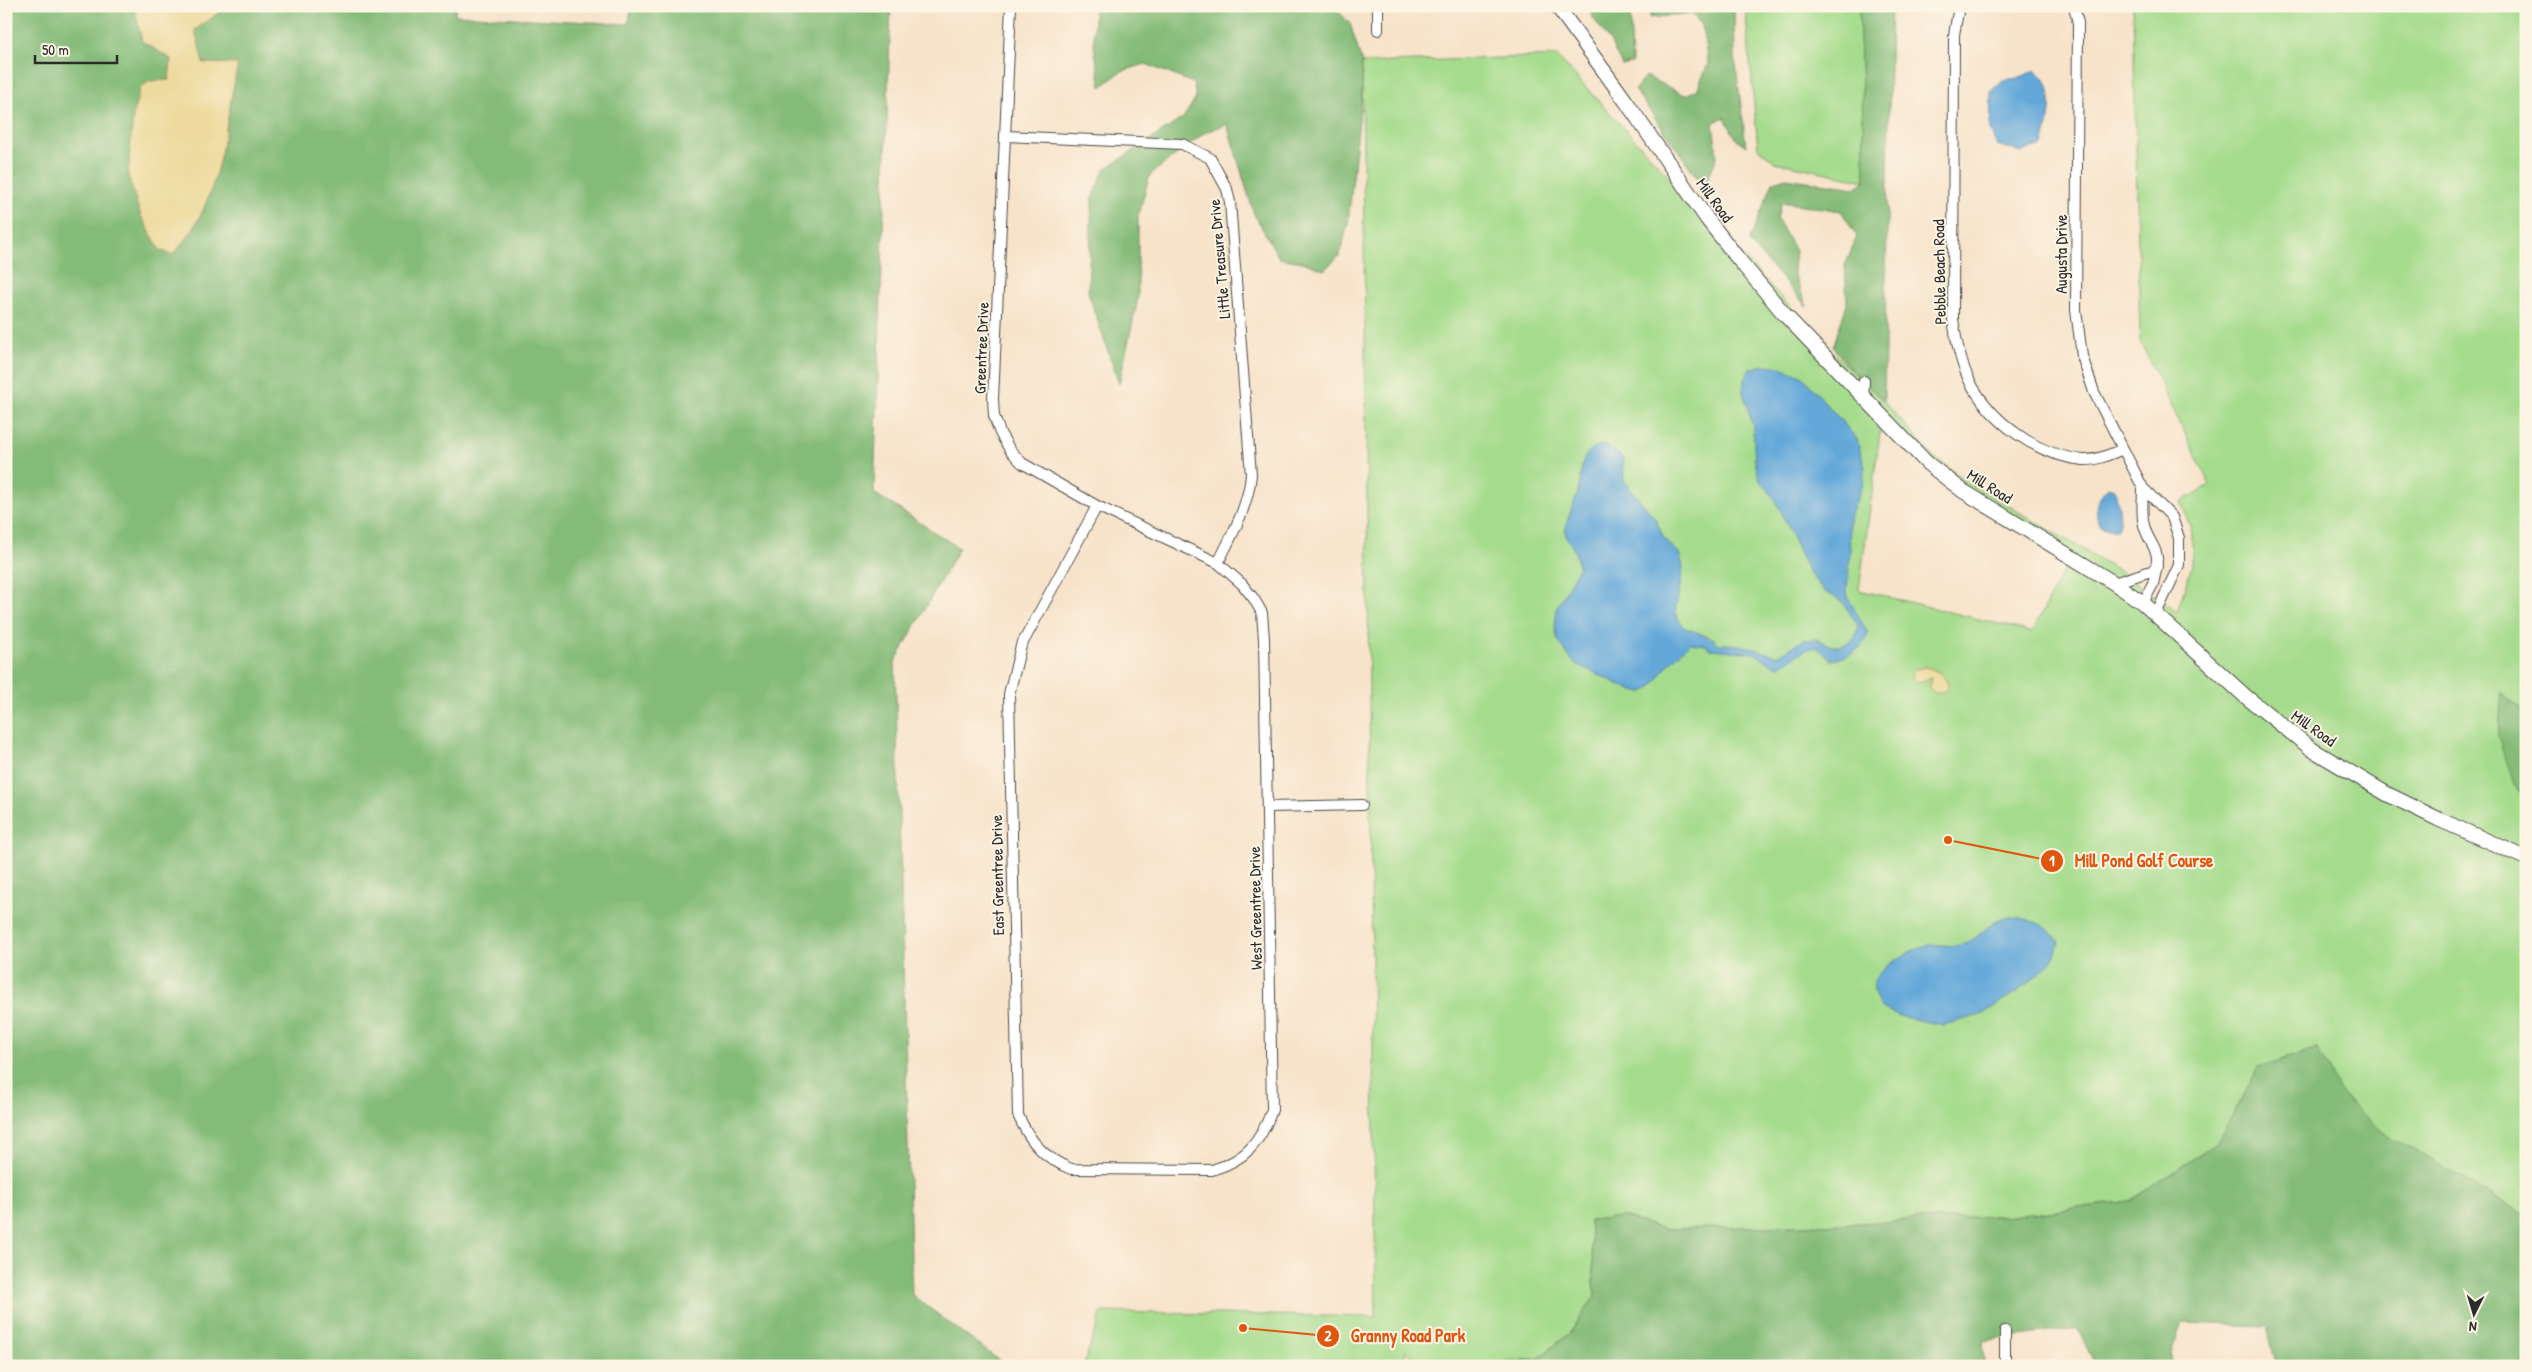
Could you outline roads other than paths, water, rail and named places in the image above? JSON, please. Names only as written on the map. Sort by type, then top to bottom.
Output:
[{"type":"main road","name":"Mill Road","points":[[1557,6],[1626,100],[1707,220],[1785,315],[1927,463],[1962,491],[2114,583],[2143,603],[2244,696],[2313,750],[2392,796],[2438,819],[2526,858]]},
{"type":"street","name":"Greentree Drive","points":[[1011,6],[994,416],[1010,450],[1022,463],[1098,506],[1218,563]]},
{"type":"street","points":[[1378,6],[1378,30]]},
{"type":"street","name":"Pebble Beach Road","points":[[1959,6],[1954,35],[1953,300],[1953,319],[1958,351],[1970,382],[1992,412],[2021,438],[2058,454],[2084,460],[2107,456],[2123,449]]},
{"type":"street","name":"Augusta Drive","points":[[2074,6],[2078,23],[2076,310],[2082,356],[2094,392],[2143,488],[2172,517],[2179,538],[2179,565],[2156,614]]},
{"type":"street","name":"Little Treasure Drive","points":[[1005,136],[1182,144],[1210,158],[1227,189],[1230,202],[1251,475],[1250,493],[1243,513],[1218,563]]},
{"type":"street","points":[[1863,398],[1864,381]]},
{"type":"street","name":"Augusta Drive","points":[[2143,488],[2144,526],[2157,552],[2157,565],[2153,584],[2143,603]]},
{"type":"street","name":"East Greentree Drive","points":[[1098,506],[1021,646],[1009,694],[1016,1103],[1018,1115],[1032,1142],[1042,1153],[1057,1163],[1084,1171],[1142,1170]]},
{"type":"street","name":"West Greentree Drive","points":[[1142,1170],[1212,1170],[1227,1166],[1247,1154],[1259,1138],[1272,1110],[1268,807],[1262,613],[1242,584],[1218,563]]},
{"type":"street","points":[[2114,583],[2154,570],[2157,565]]},
{"type":"street","points":[[1268,807],[1362,805]]},
{"type":"street","points":[[2005,1331],[2005,1366]]},
{"type":"water","points":[[2035,70],[2047,84],[2050,94],[2048,127],[2043,146],[2021,152],[1997,145],[1990,130],[1991,91],[2003,80],[2018,78]]},
{"type":"water","points":[[1764,365],[1781,367],[1803,377],[1857,439],[1865,467],[1863,484],[1849,519],[1850,555],[1847,589],[1848,598],[1868,633],[1863,644],[1849,655],[1832,660],[1816,647],[1805,650],[1780,666],[1772,664],[1754,653],[1711,649],[1705,645],[1690,643],[1668,665],[1652,687],[1644,692],[1633,691],[1574,663],[1558,641],[1555,628],[1557,607],[1579,567],[1575,552],[1565,534],[1579,488],[1584,458],[1593,449],[1605,444],[1623,458],[1624,481],[1655,518],[1664,539],[1679,553],[1683,567],[1675,613],[1683,627],[1714,639],[1719,644],[1742,646],[1778,656],[1803,640],[1817,639],[1831,646],[1841,646],[1852,642],[1858,626],[1842,601],[1824,591],[1809,573],[1781,511],[1769,491],[1760,481],[1755,462],[1753,427],[1743,392],[1744,380],[1750,369]]},
{"type":"water","points":[[2108,487],[2114,489],[2120,517],[2115,531],[2100,526],[2097,516],[2099,500],[2104,490]]},
{"type":"water","points":[[2009,917],[2024,919],[2044,926],[2059,942],[2055,956],[2042,971],[2017,992],[1981,1015],[1943,1025],[1899,1016],[1880,1007],[1874,992],[1874,981],[1892,963],[1922,946],[1955,946],[1969,942],[1989,926]]},
{"type":"place","name":"Mill Pond Golf Course","points":[[1948,840]]},
{"type":"place","name":"Granny Road Park","points":[[1243,1328]]}]
